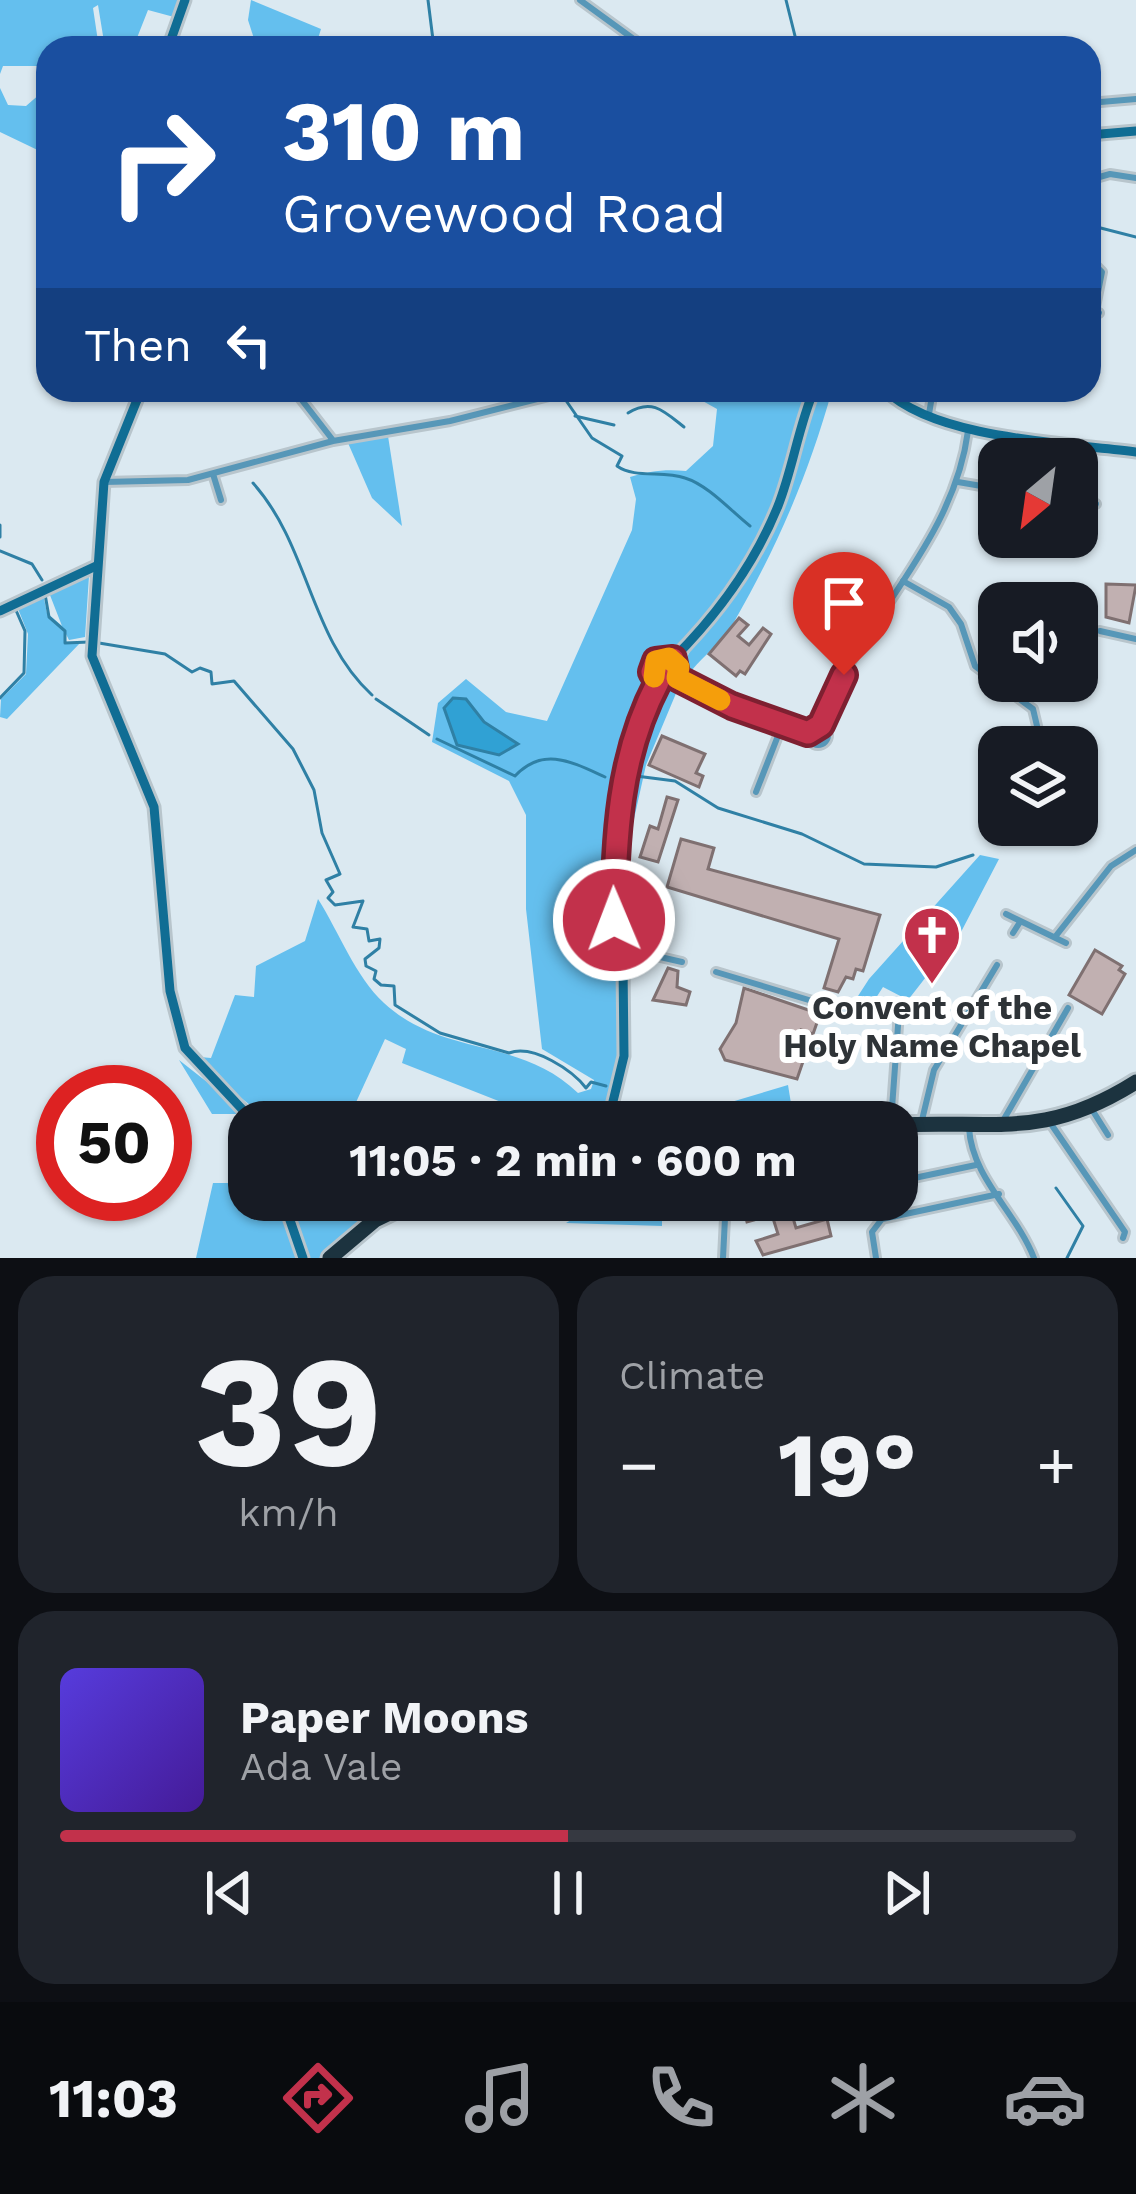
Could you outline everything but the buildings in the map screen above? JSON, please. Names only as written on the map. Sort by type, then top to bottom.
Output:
[{"type":"highway","points":[[918,1124],[970,1128],[1049,1121],[1090,1108],[1136,1082]]},
{"type":"highway","points":[[330,1258],[374,1221]]},
{"type":"street","points":[[172,36],[185,0]]},
{"type":"street","points":[[580,0],[630,36]]},
{"type":"street","points":[[1101,102],[1136,99]]},
{"type":"street","points":[[1101,134],[1136,130]]},
{"type":"street","points":[[1101,177],[1136,178]]},
{"type":"street","points":[[136,402],[104,482],[92,656],[154,807],[170,991],[185,1048],[236,1101]]},
{"type":"street","points":[[303,402],[333,441]]},
{"type":"street","points":[[104,482],[188,480],[333,441],[450,421],[525,402]]},
{"type":"street","points":[[658,682],[652,672],[656,661],[673,659],[715,613],[758,550],[810,402]]},
{"type":"street","points":[[904,402],[926,416],[969,428],[1136,452]]},
{"type":"street","points":[[926,416],[930,402]]},
{"type":"street","points":[[808,733],[821,725],[958,482],[969,428]]},
{"type":"street","points":[[214,474],[221,500]]},
{"type":"street","points":[[958,482],[978,485]]},
{"type":"street","points":[[0,611],[96,566]]},
{"type":"street","points":[[903,581],[956,614],[975,666],[1034,709],[1038,726]]},
{"type":"street","points":[[832,588],[877,622]]},
{"type":"street","points":[[1100,631],[1136,639]]},
{"type":"street","points":[[673,659],[677,678]]},
{"type":"street","points":[[658,682],[677,678],[732,706],[808,733],[813,744],[824,744],[828,731],[821,725]]},
{"type":"street","points":[[615,934],[618,802],[633,744],[658,682]]},
{"type":"street","points":[[756,792],[783,723]]},
{"type":"street","points":[[1055,937],[1111,866],[1136,852]]},
{"type":"street","points":[[1006,914],[1066,943]]},
{"type":"street","points":[[1013,933],[1020,922]]},
{"type":"street","points":[[623,965],[604,955],[606,940],[615,934],[628,937],[634,951]]},
{"type":"street","points":[[634,951],[682,962]]},
{"type":"street","points":[[613,1101],[624,1056],[623,965],[634,951]]},
{"type":"street","points":[[922,1124],[934,1070],[997,965]]},
{"type":"street","points":[[716,972],[832,1007]]},
{"type":"street","points":[[1004,1127],[1010,1102],[1068,1008]]},
{"type":"street","points":[[895,1101],[898,1012]]},
{"type":"street","points":[[1090,1108],[1108,1135]]},
{"type":"street","points":[[1049,1121],[1125,1232],[1123,1238]]},
{"type":"street","points":[[970,1128],[976,1165],[999,1194],[1034,1258]]},
{"type":"street","points":[[918,1180],[976,1165]]},
{"type":"street","points":[[876,1258],[872,1232],[882,1219],[999,1194]]},
{"type":"street","points":[[290,1221],[303,1258]]},
{"type":"street","points":[[723,1258],[724,1221]]},
{"type":"shaded area","points":[[0,0],[179,0],[174,17],[148,10],[138,36],[103,36],[98,5],[93,8],[97,36],[36,36],[36,66],[3,66],[0,74]]},
{"type":"shaded area","points":[[251,0],[321,29],[319,36],[253,36],[248,20]]},
{"type":"shaded area","points":[[0,88],[8,105],[26,106],[36,97],[36,149],[0,132]]},
{"type":"shaded area","points":[[704,402],[806,402],[770,513],[743,566],[690,635],[650,666],[644,704],[610,818],[611,900],[600,946],[618,979],[623,1014],[607,1101],[499,1101],[402,1063],[406,1049],[385,1039],[357,1101],[245,1101],[211,1074],[200,1057],[211,1058],[235,995],[254,997],[256,966],[305,941],[318,899],[364,980],[407,1020],[456,1041],[531,1063],[578,1093],[591,1089],[594,1080],[542,1049],[526,909],[526,815],[509,781],[432,742],[438,703],[466,679],[506,712],[547,721],[632,530],[636,499],[630,477],[686,471],[713,446],[717,409]]},
{"type":"shaded area","points":[[816,402],[828,402],[764,567],[734,622],[692,670],[693,678],[685,666],[687,658],[745,581],[783,502]]},
{"type":"shaded area","points":[[388,436],[402,526],[372,498],[348,443]]},
{"type":"shaded area","points":[[89,576],[85,637],[69,640],[64,630],[65,643],[81,642],[7,719],[0,717],[1,699],[26,674],[28,634],[17,606],[43,594],[47,613],[62,626],[48,590]]},
{"type":"shaded area","points":[[667,689],[686,690],[677,691],[646,765],[624,864],[626,879],[639,896],[631,924],[648,937],[646,943],[620,919],[621,832],[640,732],[652,706]]},
{"type":"shaded area","points":[[453,698],[466,699],[484,722],[518,744],[499,755],[457,745],[444,708]]},
{"type":"shaded area","points":[[980,855],[999,859],[961,932],[908,1000],[883,987],[863,1018],[849,1010],[869,979]]},
{"type":"shaded area","points":[[192,1070],[231,1101],[228,1114],[212,1114],[192,1081]]},
{"type":"shaded area","points":[[788,1085],[791,1101],[734,1101]]},
{"type":"shaded area","points":[[213,1183],[228,1183],[228,1221],[363,1221],[320,1258],[196,1258]]},
{"type":"shaded area","points":[[662,1221],[662,1226],[566,1223]]},
{"type":"waterway","points":[[428,0],[432,36]]},
{"type":"waterway","points":[[786,0],[795,36]]},
{"type":"waterway","points":[[1101,228],[1136,237]]},
{"type":"waterway","points":[[567,402],[592,438],[622,456],[617,466],[694,481],[750,526]]},
{"type":"waterway","points":[[628,413],[651,407],[684,427]]},
{"type":"waterway","points":[[575,416],[614,425]]},
{"type":"waterway","points":[[253,483],[287,535],[335,646],[372,695]]},
{"type":"waterway","points":[[0,525],[0,537]]},
{"type":"waterway","points":[[0,551],[32,564],[42,580]]},
{"type":"waterway","points":[[45,594],[49,617],[65,631],[65,643],[89,642]]},
{"type":"waterway","points":[[0,698],[24,673],[25,631],[15,608]]},
{"type":"waterway","points":[[99,643],[165,654],[192,672],[200,668],[211,672],[212,684],[234,681],[293,749],[314,790],[322,833],[340,874],[326,880],[333,892],[328,898],[335,905],[363,901],[353,927],[367,929],[369,941],[380,939],[379,948],[365,959],[366,966],[376,971],[374,979],[381,985],[394,986],[395,1005],[440,1033],[509,1053],[530,1052],[563,1067],[586,1088],[591,1082],[606,1086]]},
{"type":"waterway","points":[[376,699],[429,735]]},
{"type":"waterway","points":[[437,739],[515,776],[547,759],[569,762],[605,777]]},
{"type":"waterway","points":[[636,776],[675,781],[718,808],[802,834],[864,864],[936,867],[973,855]]},
{"type":"waterway","points":[[1056,1188],[1083,1226],[1067,1258]]},
{"type":"slow traffic","points":[[654,677],[656,661],[669,658],[679,667],[677,678],[720,700]]},
{"type":"place","name":"Convent of the Holy Name Chapel","points":[[932,986]]},
{"type":"route","points":[[614,920],[618,802],[633,744],[658,682],[652,672],[656,661],[673,659],[679,667],[677,678],[732,706],[808,733],[821,725],[844,675]]}]
